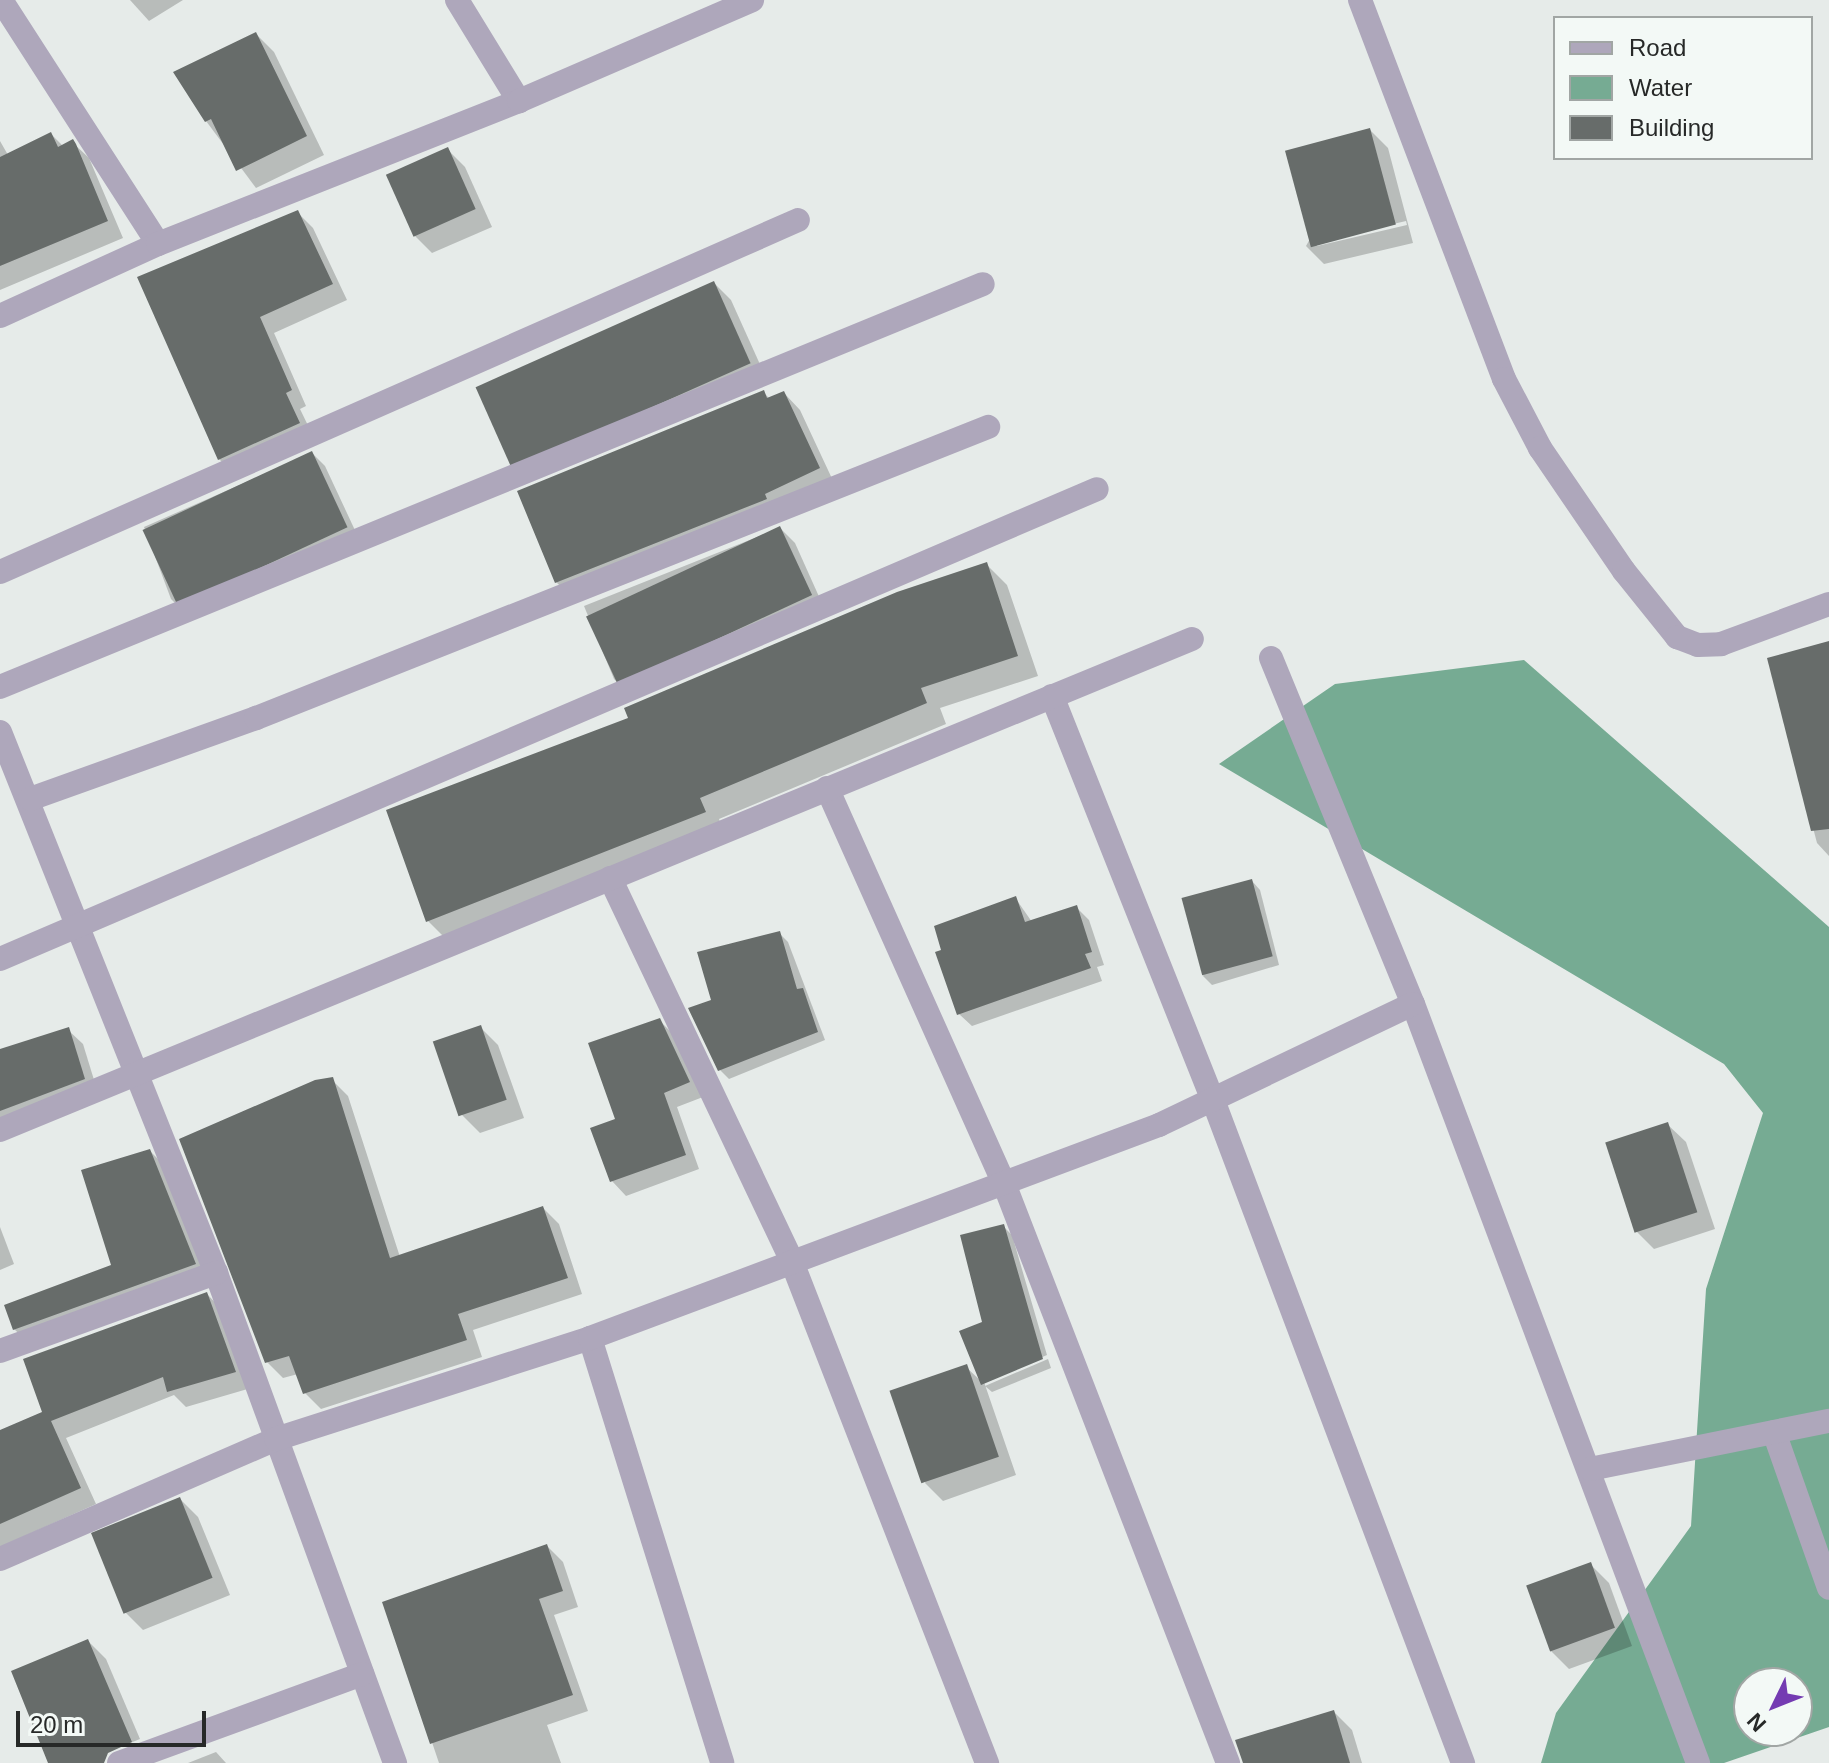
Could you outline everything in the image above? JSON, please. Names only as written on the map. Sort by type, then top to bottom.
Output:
[{"type":"street","points":[[1,0],[158,244]]},
{"type":"street","points":[[457,0],[519,101]]},
{"type":"street","points":[[0,316],[158,244],[519,101],[752,0]]},
{"type":"street","points":[[1360,0],[1504,379],[1540,448],[1624,571],[1677,637],[1698,645],[1721,644],[1829,604]]},
{"type":"street","points":[[0,572],[798,220]]},
{"type":"street","points":[[0,687],[983,284]]},
{"type":"street","points":[[30,799],[256,718],[988,427]]},
{"type":"street","points":[[0,959],[79,928],[1097,489]]},
{"type":"street","points":[[0,1130],[1192,639]]},
{"type":"street","points":[[1271,658],[1413,1004],[1698,1763]]},
{"type":"street","points":[[1052,696],[1213,1100],[1463,1763]]},
{"type":"street","points":[[1,739],[30,799],[216,1273],[395,1763]]},
{"type":"street","points":[[827,788],[1005,1186],[1228,1763]]},
{"type":"street","points":[[610,878],[792,1262],[987,1763]]},
{"type":"street","points":[[0,1559],[276,1439],[590,1338],[1005,1186],[1213,1100],[1413,1004]]},
{"type":"street","points":[[0,1351],[216,1273]]},
{"type":"street","points":[[590,1338],[722,1763]]},
{"type":"street","points":[[1590,1469],[1829,1421]]},
{"type":"street","points":[[1774,1432],[1829,1588]]},
{"type":"street","points":[[119,1763],[362,1674]]},
{"type":"water","points":[[1524,660],[1829,927],[1829,1727],[1813,1732],[1813,1667],[1733,1667],[1733,1747],[1771,1747],[1724,1763],[1541,1763],[1556,1713],[1691,1526],[1706,1289],[1763,1113],[1724,1064],[1219,764],[1335,684]]},
{"type":"building","points":[[256,32],[307,136],[236,171],[211,119],[205,122],[173,72]]},
{"type":"building","points":[[1370,128],[1396,225],[1311,247],[1285,151]]},
{"type":"building","points":[[51,132],[58,147],[73,139],[108,221],[0,266],[0,157]]},
{"type":"building","points":[[448,147],[476,209],[414,237],[386,175]]},
{"type":"building","points":[[298,210],[333,284],[260,317],[292,390],[286,393],[300,423],[218,460],[137,277]]},
{"type":"building","points":[[714,281],[751,363],[512,469],[476,387]]},
{"type":"building","points":[[764,390],[767,398],[784,391],[820,468],[765,494],[767,499],[555,583],[517,491]]},
{"type":"building","points":[[312,451],[347,527],[178,606],[143,530]]},
{"type":"building","points":[[780,526],[812,595],[618,685],[586,616]]},
{"type":"building","points":[[987,562],[1018,656],[921,688],[927,703],[700,798],[706,812],[426,922],[386,810],[628,718],[624,708],[897,592]]},
{"type":"building","points":[[1829,641],[1829,829],[1811,831],[1767,658]]},
{"type":"building","points":[[1252,879],[1273,956],[1202,975],[1181,898]]},
{"type":"building","points":[[1016,896],[1025,922],[1077,905],[1092,952],[1085,954],[1091,968],[957,1015],[935,952],[941,950],[934,926]]},
{"type":"building","points":[[780,931],[797,989],[803,988],[818,1032],[718,1071],[688,1008],[711,1000],[697,952]]},
{"type":"building","points":[[660,1018],[690,1082],[664,1093],[686,1155],[610,1182],[590,1128],[615,1119],[588,1043]]},
{"type":"building","points":[[481,1025],[507,1100],[458,1116],[433,1042]]},
{"type":"building","points":[[69,1027],[85,1079],[0,1111],[0,1049]]},
{"type":"building","points":[[333,1077],[390,1258],[543,1206],[568,1278],[458,1314],[467,1340],[303,1394],[289,1356],[265,1363],[179,1139],[315,1080]]},
{"type":"building","points":[[1668,1122],[1697,1212],[1635,1233],[1605,1142]]},
{"type":"building","points":[[150,1149],[196,1264],[13,1330],[4,1305],[111,1265],[81,1170]]},
{"type":"building","points":[[1004,1224],[1043,1359],[981,1385],[959,1331],[982,1322],[960,1235]]},
{"type":"building","points":[[207,1292],[236,1372],[167,1392],[163,1377],[51,1421],[81,1488],[0,1524],[0,1430],[42,1412],[23,1359]]},
{"type":"building","points":[[967,1364],[999,1457],[921,1483],[889,1391]]},
{"type":"building","points":[[180,1497],[213,1578],[124,1614],[91,1533]]},
{"type":"building","points":[[547,1544],[563,1591],[539,1599],[573,1695],[430,1744],[382,1602]]},
{"type":"building","points":[[1591,1562],[1615,1628],[1550,1651],[1526,1586]]},
{"type":"building","points":[[88,1639],[132,1742],[108,1753],[104,1763],[48,1763],[11,1671]]},
{"type":"building","points":[[1334,1710],[1350,1763],[1243,1763],[1235,1740]]}]
